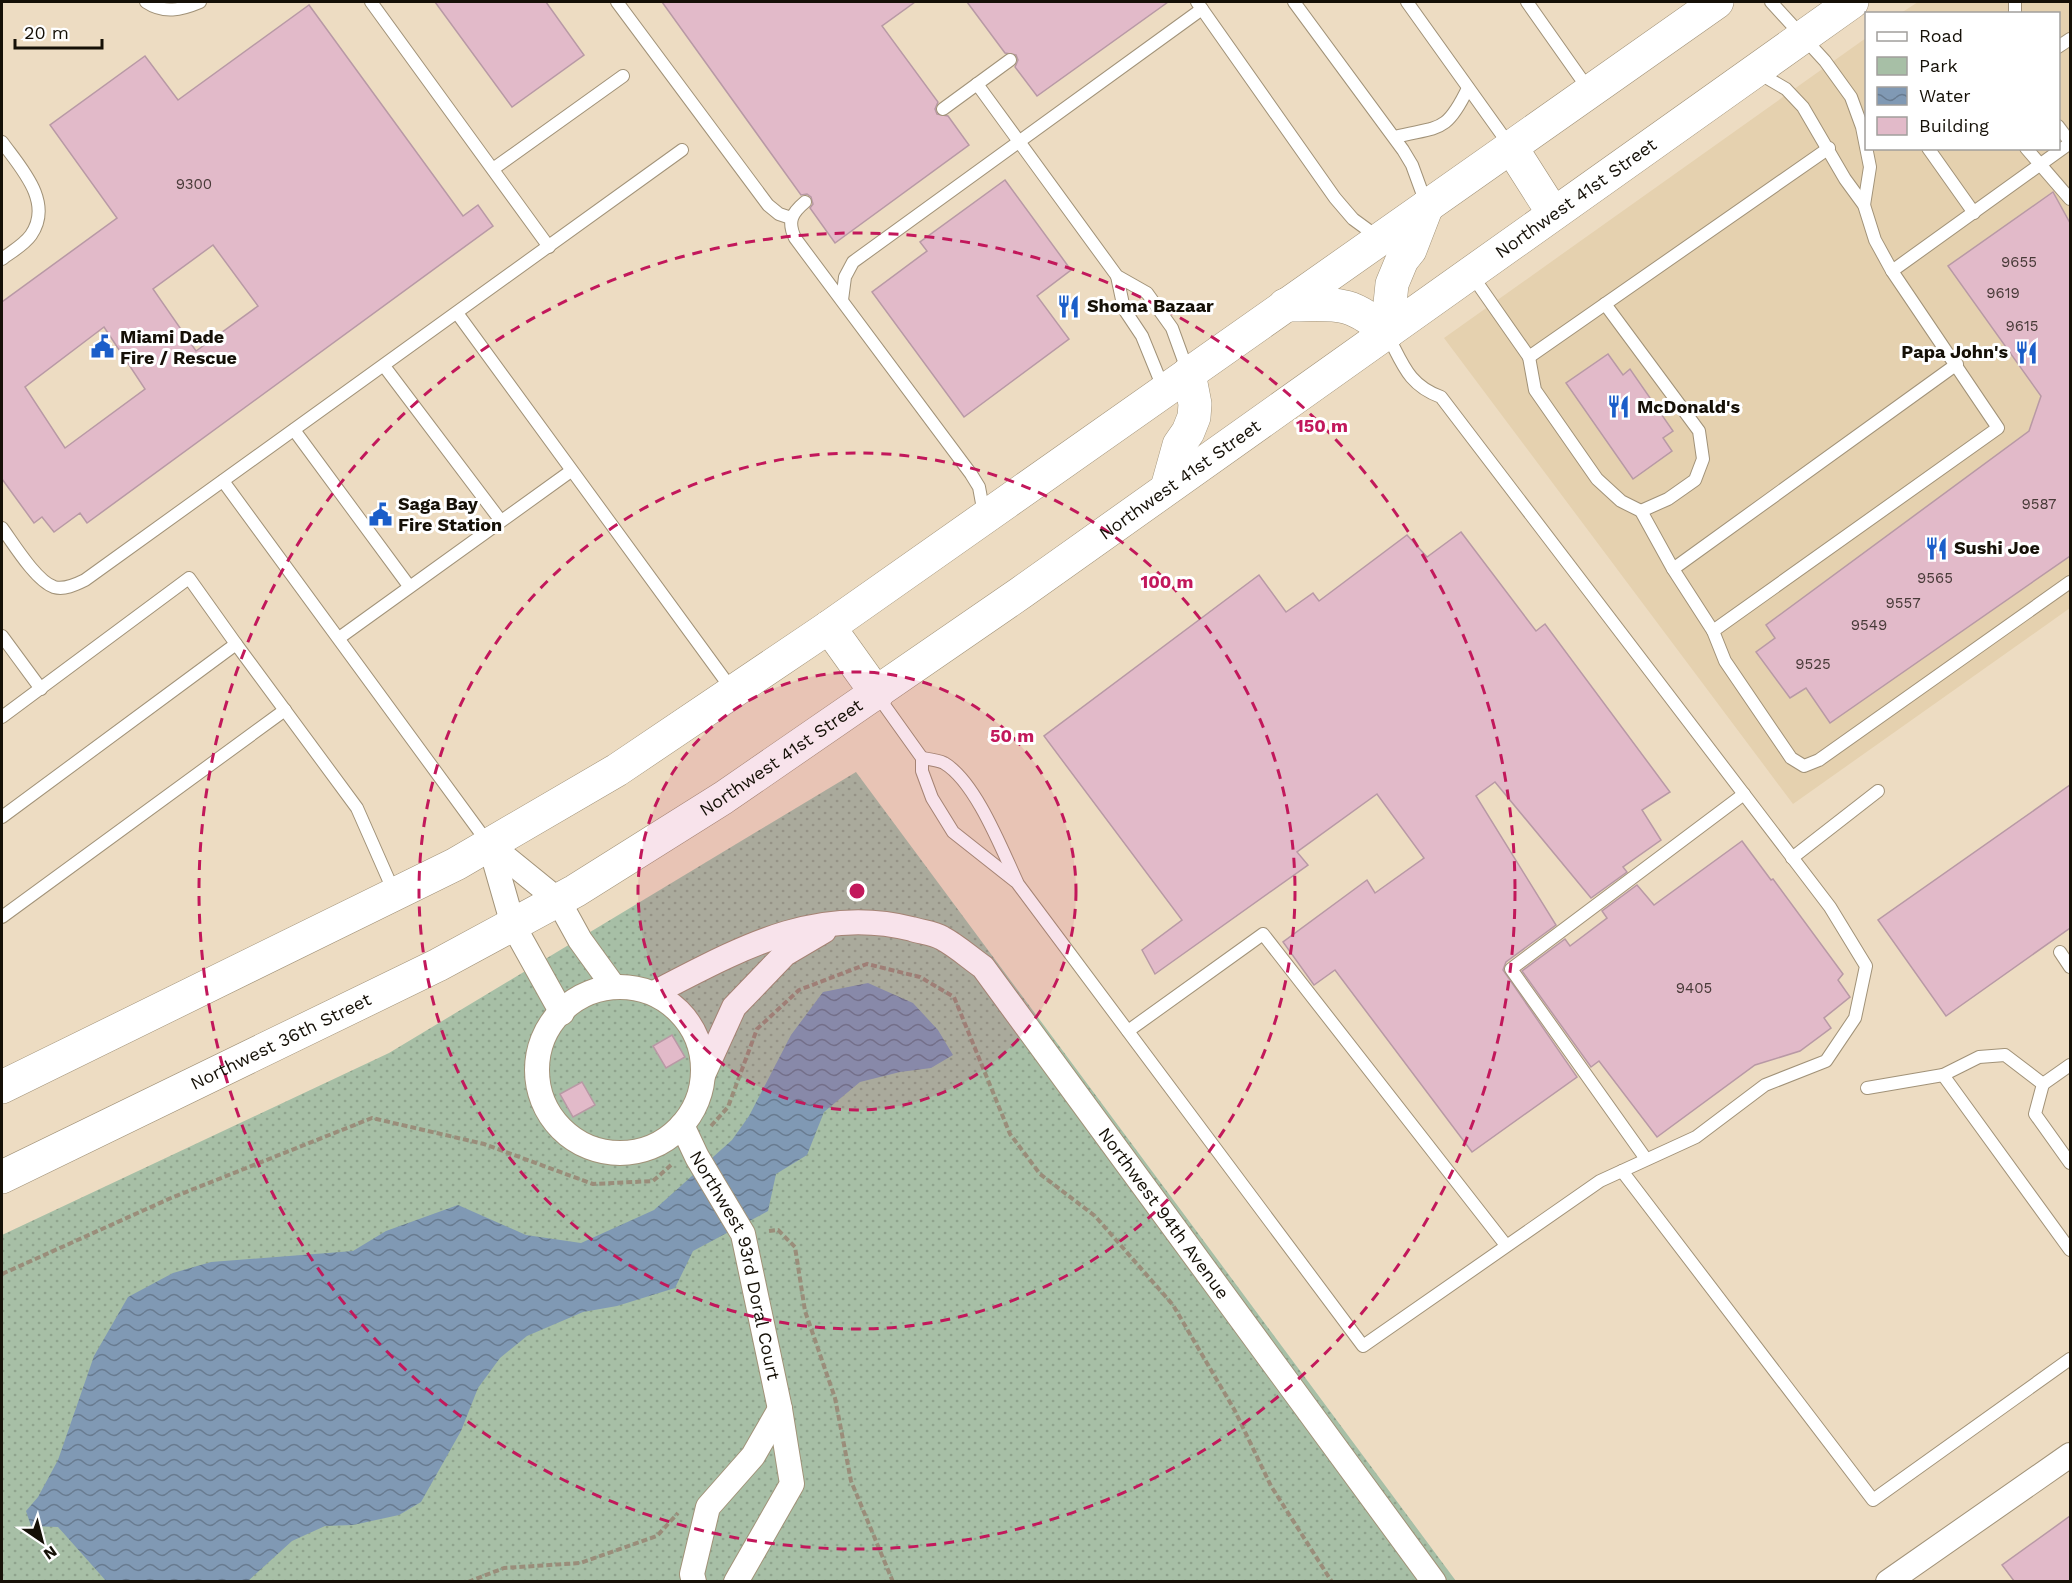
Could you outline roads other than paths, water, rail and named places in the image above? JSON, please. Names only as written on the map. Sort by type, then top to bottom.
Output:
[{"type":"main road","points":[[2,1087],[395,895],[490,845],[627,764],[829,627],[1717,2]]},
{"type":"main road","name":"Northwest 41st Street","points":[[558,900],[723,798],[877,694],[1852,2]]},
{"type":"main road","points":[[1511,147],[1553,213]]},
{"type":"main road","points":[[1387,333],[1392,285],[1396,270],[1410,250],[1427,206]]},
{"type":"main road","points":[[1286,305],[1341,305],[1354,308],[1366,314],[1387,333]]},
{"type":"main road","points":[[1167,488],[1179,445],[1194,417],[1195,404],[1176,382]]},
{"type":"main road","points":[[829,627],[877,694]]},
{"type":"main road","name":"Northwest 36th Street","points":[[2,1177],[354,1007],[558,900]]},
{"type":"street","points":[[490,845],[558,900],[580,940],[614,987]]},
{"type":"street","points":[[490,845],[513,925],[562,1013]]},
{"type":"street","points":[[703,1075],[701,1048],[690,1024],[671,1004],[654,993],[634,988],[614,987],[594,991],[570,1004],[551,1024],[540,1050],[537,1077],[544,1104],[559,1126],[581,1143],[607,1152],[635,1152],[661,1142],[682,1125],[697,1102],[703,1075],[734,1007],[785,954],[842,921]]},
{"type":"street","name":"Northwest 94th Avenue","points":[[654,993],[722,959],[788,932],[842,921],[894,925],[941,937],[983,967],[1434,1581]]},
{"type":"street","name":"Northwest 93rd Doral Court","points":[[682,1125],[697,1157],[743,1234],[780,1408],[792,1484],[736,1581]]},
{"type":"street","points":[[694,1581],[692,1574],[708,1507],[753,1456],[780,1408]]},
{"type":"street","points":[[1888,1581],[2070,1455]]},
{"type":"lane","points":[[146,2],[168,11],[184,9],[200,2]]},
{"type":"lane","points":[[371,2],[549,247]]},
{"type":"lane","points":[[617,2],[768,205],[779,214],[791,218]]},
{"type":"lane","points":[[1294,2],[1395,137],[1412,165],[1427,206]]},
{"type":"lane","points":[[1407,2],[1511,147]]},
{"type":"lane","points":[[1527,2],[1590,92]]},
{"type":"lane","points":[[1771,2],[1825,61],[1851,97],[1864,125]]},
{"type":"lane","points":[[842,300],[845,277],[853,262],[1200,5],[1335,198],[1353,219],[1380,239]]},
{"type":"lane","points":[[943,109],[1010,60]]},
{"type":"lane","points":[[1713,631],[1993,434],[1998,428],[1957,364],[1892,271],[1875,240],[1864,205],[1845,179],[1803,107],[1786,88],[1771,78],[1753,71]]},
{"type":"lane","points":[[493,170],[623,76]]},
{"type":"lane","points":[[977,84],[1117,276],[1124,309],[1176,382]]},
{"type":"lane","points":[[1395,137],[1424,132],[1443,125],[1452,117],[1468,88]]},
{"type":"lane","points":[[2060,129],[2070,142]]},
{"type":"lane","points":[[2,142],[33,187],[38,213],[31,235],[2,259]]},
{"type":"lane","points":[[1529,357],[1829,148]]},
{"type":"lane","points":[[2,528],[45,582],[52,587],[67,587],[95,574],[682,150]]},
{"type":"lane","points":[[1864,205],[1870,167],[1868,150]]},
{"type":"lane","points":[[1929,150],[1974,213]]},
{"type":"lane","points":[[2028,150],[2070,199]]},
{"type":"lane","points":[[1892,271],[2060,150]]},
{"type":"lane","points":[[806,202],[796,210],[791,218],[791,228],[795,238],[971,474],[978,487],[985,517]]},
{"type":"lane","points":[[1470,272],[1529,357],[1535,390],[1597,479],[1621,501],[1641,511],[1672,568],[1713,631],[1725,661],[1791,758],[1804,766],[1819,760],[2070,582]]},
{"type":"lane","points":[[1117,276],[1147,293],[1172,328],[1176,382]]},
{"type":"lane","points":[[1605,304],[1699,431],[1703,459],[1695,480],[1668,499],[1641,511]]},
{"type":"lane","points":[[457,313],[734,692]]},
{"type":"lane","points":[[922,758],[942,762],[957,772],[985,813],[1018,884],[1363,1346],[1505,1244],[1600,1180],[1696,1137],[1766,1085],[1826,1061],[1855,1018],[1866,966],[1830,907],[1441,397],[1421,390],[1405,368],[1387,333]]},
{"type":"lane","points":[[1672,568],[1957,364]]},
{"type":"lane","points":[[384,366],[501,521]]},
{"type":"lane","points":[[294,430],[409,586]]},
{"type":"lane","points":[[339,638],[571,471]]},
{"type":"lane","points":[[223,481],[490,845]]},
{"type":"lane","points":[[2,717],[189,578],[357,808],[395,895]]},
{"type":"lane","points":[[2,636],[41,689]]},
{"type":"lane","points":[[2,817],[236,644]]},
{"type":"lane","points":[[877,694],[922,758],[922,771],[932,798],[953,832],[1018,884]]},
{"type":"lane","points":[[2,917],[285,710]]},
{"type":"lane","points":[[1792,858],[1878,791]]},
{"type":"lane","points":[[1646,1160],[1511,969],[1744,794]]},
{"type":"lane","points":[[1128,1031],[1263,934],[1505,1244]]},
{"type":"lane","points":[[2060,952],[2070,967]]},
{"type":"lane","points":[[1866,1089],[1943,1075],[1979,1057],[2005,1055],[2043,1084]]},
{"type":"lane","points":[[2070,1065],[2043,1084],[2035,1114],[2070,1163]]},
{"type":"lane","points":[[1943,1075],[2070,1250]]},
{"type":"lane","points":[[1622,1171],[1873,1500],[2070,1359]]},
{"type":"water","points":[[868,983],[913,1003],[938,1030],[953,1055],[931,1068],[900,1072],[860,1082],[824,1112],[807,1155],[776,1174],[768,1211],[693,1251],[675,1288],[617,1306],[583,1312],[527,1336],[500,1358],[478,1388],[461,1431],[421,1502],[399,1515],[353,1525],[325,1526],[292,1541],[248,1581],[107,1582],[58,1527],[31,1526],[26,1511],[38,1497],[58,1460],[94,1356],[128,1297],[173,1273],[211,1262],[353,1251],[386,1231],[458,1205],[526,1235],[581,1243],[654,1210],[732,1140],[749,1116],[791,1035],[823,992]]},
{"type":"place","name":"Shoma Bazaar","points":[[1069,306]]},
{"type":"place","name":"Miami Dade Fire / Rescue","points":[[102,347]]},
{"type":"place","name":"Papa John's","points":[[2026,352]]},
{"type":"place","name":"McDonald's","points":[[1619,407]]},
{"type":"place","name":"Saga Bay Fire Station","points":[[380,514]]},
{"type":"place","name":"Sushi Joe","points":[[1936,548]]}]
